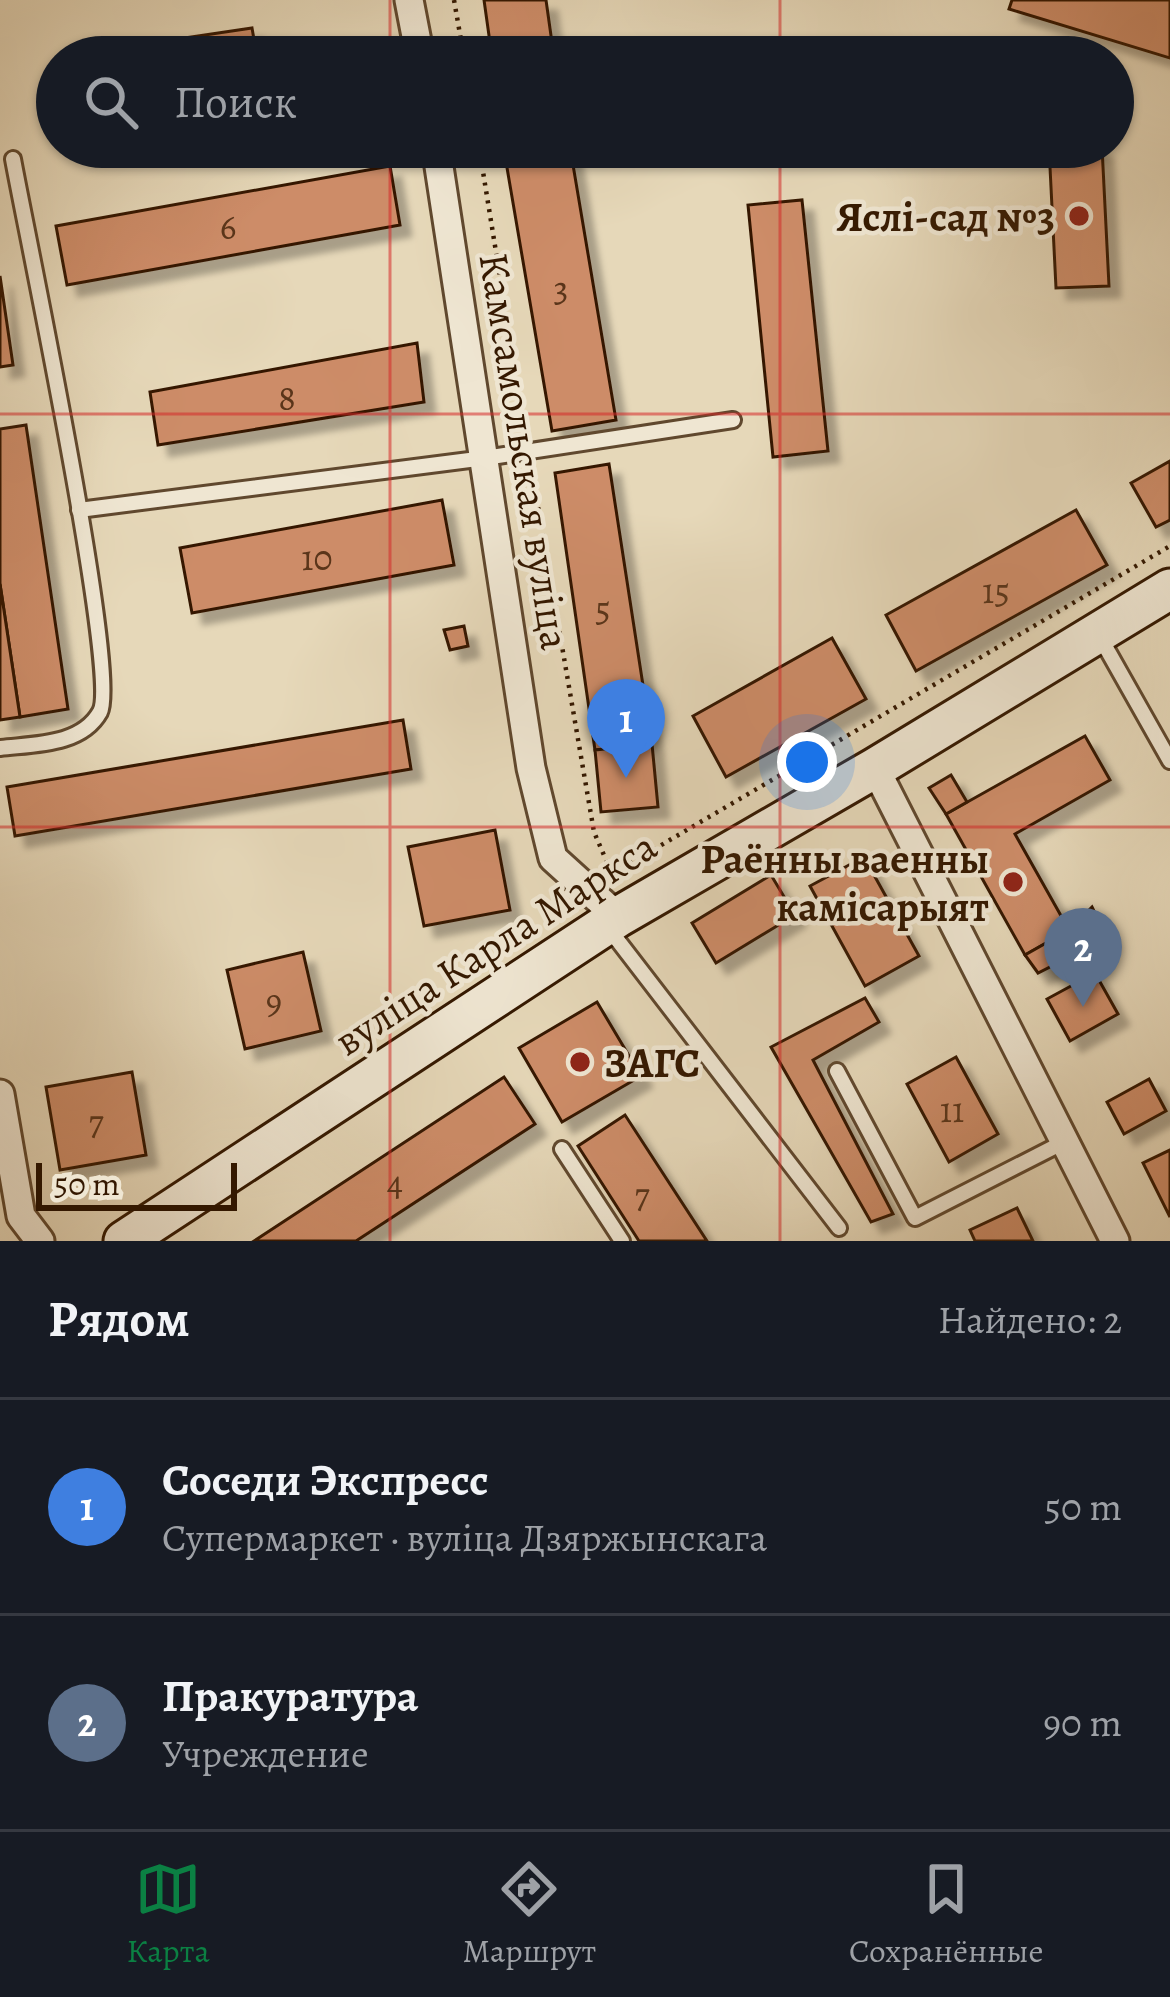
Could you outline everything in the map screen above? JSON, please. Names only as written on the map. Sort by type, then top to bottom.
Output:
[{"type":"main road","name":"вуліца Карла Маркса","points":[[124,1241],[612,921],[1170,589]]},
{"type":"street","points":[[410,0],[416,36]]},
{"type":"street","name":"Камсамольская вуліца","points":[[439,168],[531,768],[553,858],[612,921]]},
{"type":"street","points":[[875,768],[1114,1241]]},
{"type":"street","points":[[1,1109],[21,1216],[40,1241]]},
{"type":"lane","points":[[0,748],[67,739],[86,729],[105,699],[79,510],[13,159]]},
{"type":"lane","points":[[79,510],[529,452],[733,420]]},
{"type":"lane","points":[[1097,633],[1170,761]]},
{"type":"lane","points":[[612,921],[839,1228]]},
{"type":"lane","points":[[837,1071],[915,1218],[1064,1142]]},
{"type":"lane","points":[[562,1149],[622,1241]]},
{"type":"path","points":[[454,0],[460,36]]},
{"type":"path","points":[[482,168],[594,832],[612,874],[1170,546]]},
{"type":"building","points":[[484,0],[546,0],[551,36],[489,36]]},
{"type":"building","points":[[1012,0],[1170,0],[1170,58],[1134,47],[1134,36],[1098,36],[1009,9]]},
{"type":"building","points":[[252,28],[253,36],[198,36]]},
{"type":"building","points":[[379,168],[390,168],[400,225],[67,285],[56,226]]},
{"type":"building","points":[[507,168],[574,168],[616,420],[552,431]]},
{"type":"building","name":"Яслі-сад №3","points":[[1050,168],[1103,168],[1109,286],[1056,288]]},
{"type":"building","points":[[802,200],[828,451],[773,457],[748,205]]},
{"type":"building","points":[[0,276],[13,365],[0,367]]},
{"type":"building","points":[[417,343],[424,402],[158,445],[150,392]]},
{"type":"building","points":[[26,425],[68,709],[20,717],[0,584],[0,429]]},
{"type":"building","points":[[1170,461],[1170,520],[1156,527],[1131,483]]},
{"type":"building","points":[[609,464],[652,744],[595,750],[555,473]]},
{"type":"building","points":[[442,500],[454,565],[192,613],[180,548]]},
{"type":"building","points":[[1076,510],[1107,565],[916,671],[886,615]]},
{"type":"building","points":[[0,584],[20,717],[0,720]]},
{"type":"building","points":[[464,626],[468,646],[450,650],[444,630]]},
{"type":"building","points":[[832,638],[866,699],[726,777],[693,716]]},
{"type":"building","points":[[403,720],[411,769],[15,836],[7,787]]},
{"type":"building","name":"Раённы ваенны камісарыят","points":[[1085,736],[1110,780],[1015,834],[1069,930],[1025,955],[946,814]]},
{"type":"building","points":[[652,744],[658,807],[601,812],[595,750]]},
{"type":"building","points":[[951,775],[967,802],[946,814],[929,788]]},
{"type":"building","points":[[495,830],[510,910],[424,926],[408,847]]},
{"type":"building","points":[[864,857],[919,956],[865,986],[810,886]]},
{"type":"building","points":[[771,875],[795,915],[716,963],[692,923]]},
{"type":"building","points":[[1092,907],[1107,938],[1038,973],[1025,955],[1069,930]]},
{"type":"building","points":[[303,952],[321,1031],[245,1049],[227,970]]},
{"type":"building","points":[[1095,973],[1118,1014],[1070,1041],[1047,999]]},
{"type":"building","points":[[865,998],[879,1022],[813,1060],[893,1214],[871,1222],[771,1047]]},
{"type":"building","name":"ЗАГС","points":[[597,1002],[641,1076],[562,1122],[519,1048]]},
{"type":"building","points":[[956,1057],[998,1134],[949,1162],[907,1084]]},
{"type":"building","points":[[132,1072],[146,1155],[60,1170],[46,1087]]},
{"type":"building","points":[[504,1077],[535,1124],[356,1241],[254,1241]]},
{"type":"building","points":[[1149,1079],[1166,1111],[1124,1134],[1107,1102]]},
{"type":"building","points":[[625,1115],[707,1241],[639,1241],[578,1146]]},
{"type":"building","points":[[1170,1150],[1170,1217],[1143,1163]]},
{"type":"building","points":[[1017,1208],[1033,1241],[975,1241],[970,1230]]},
{"type":"place","name":"Яслі-сад №3","points":[[1079,216]]},
{"type":"place","name":"Соседи Экспресс","points":[[626,778]]},
{"type":"place","name":"Раённы ваенны камісарыят","points":[[1013,882]]},
{"type":"place","name":"Пракуратура","points":[[1083,1007]]},
{"type":"place","name":"ЗАГС","points":[[580,1062]]}]
